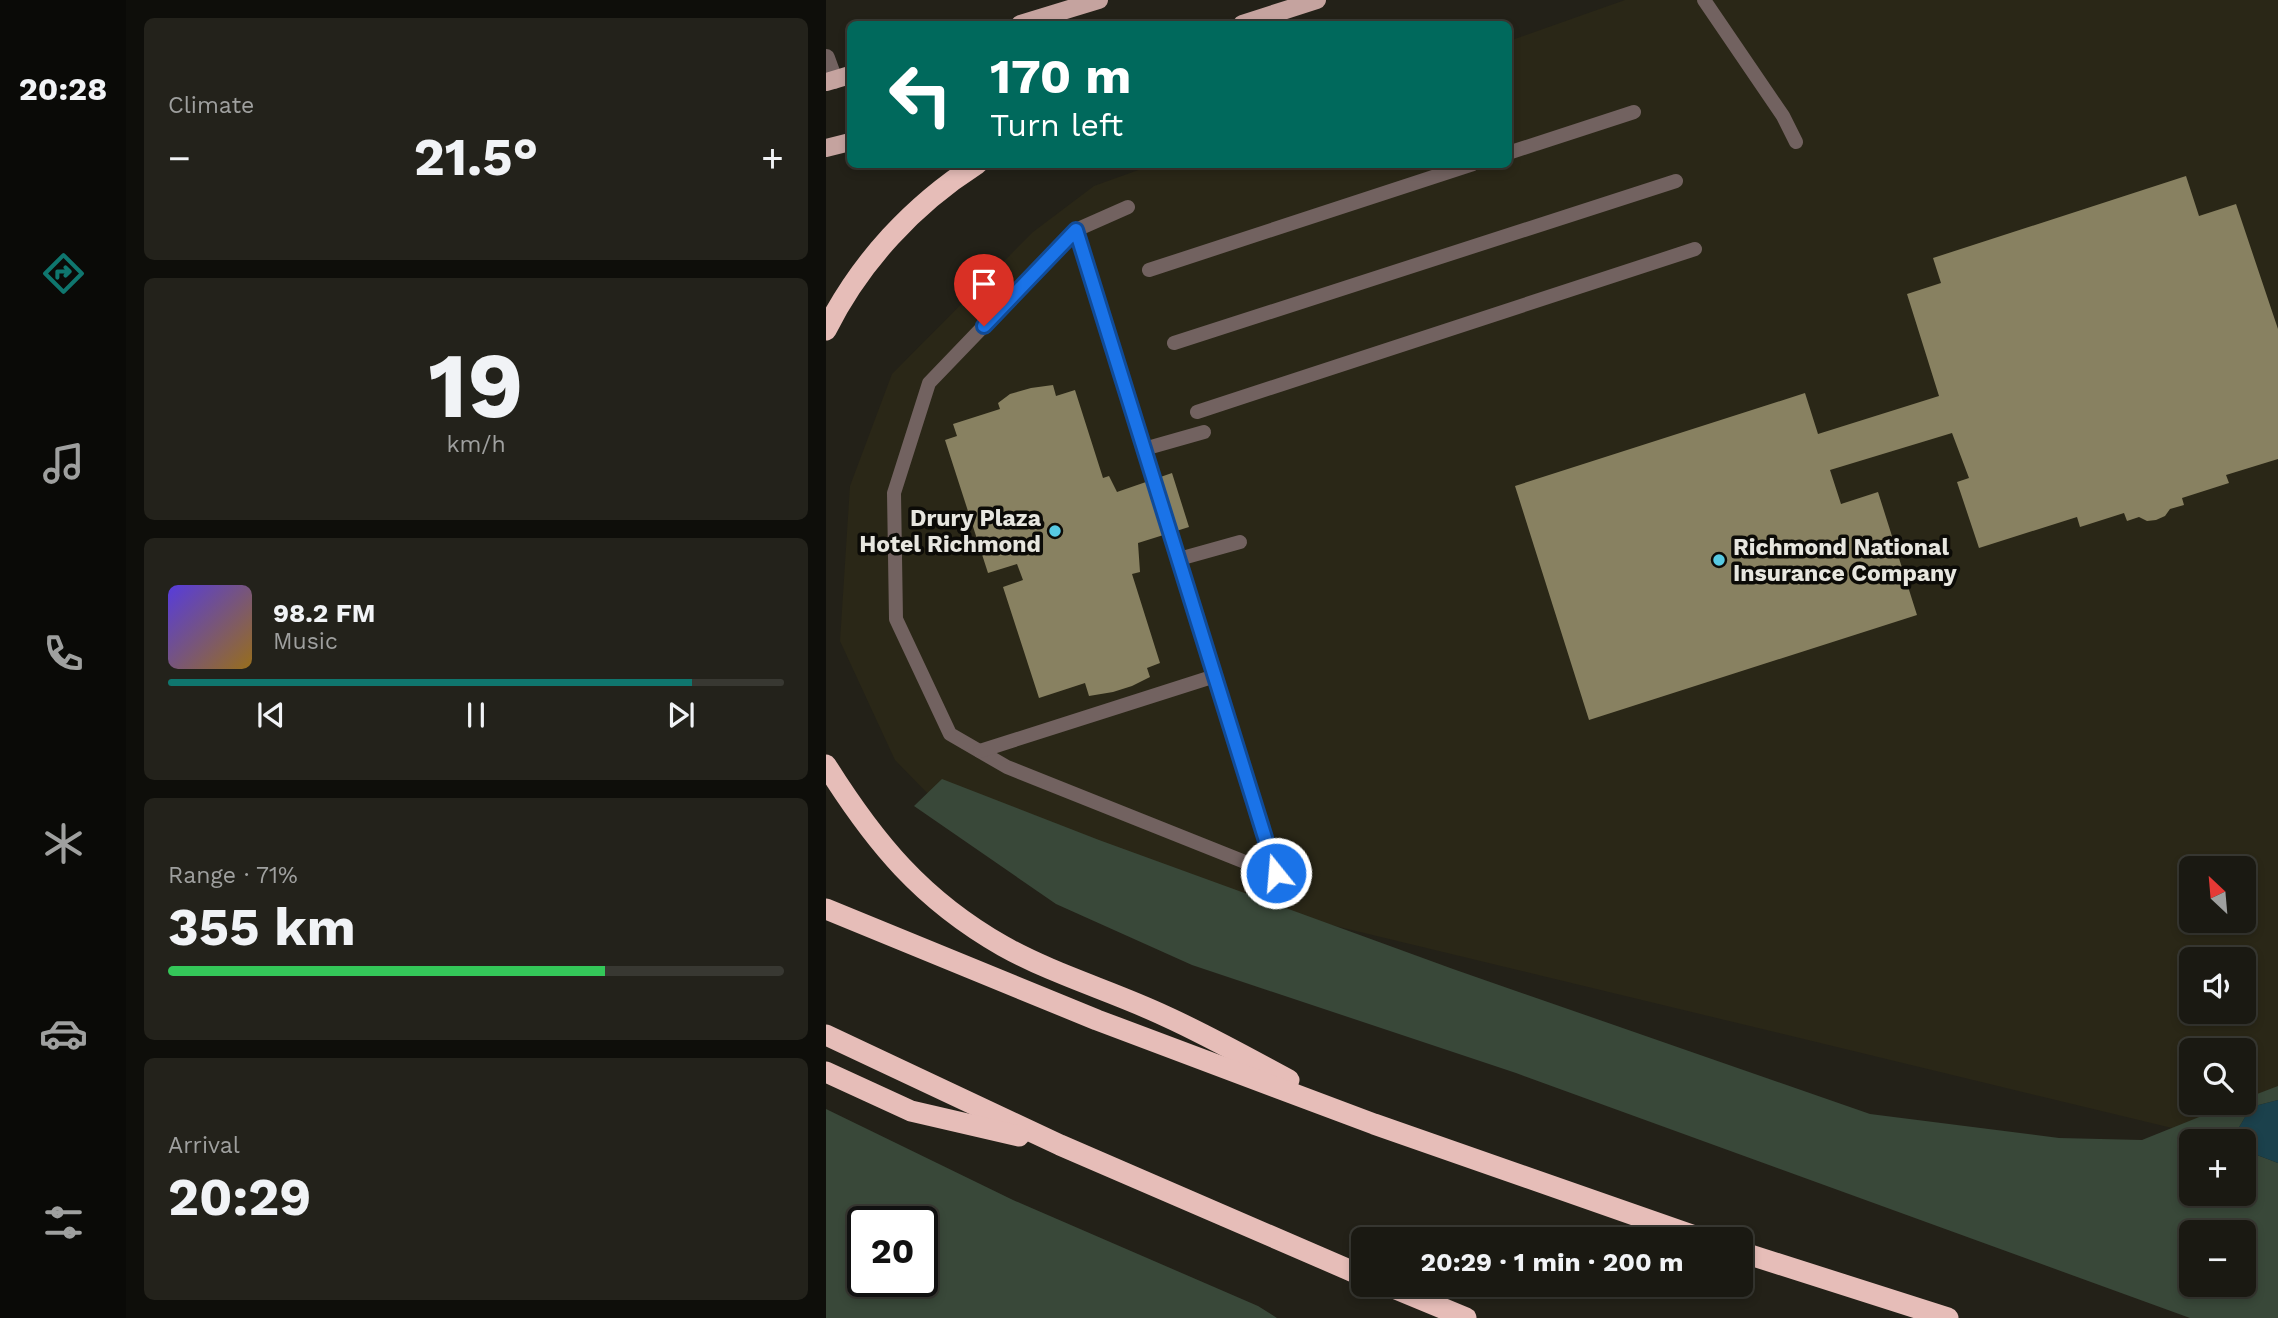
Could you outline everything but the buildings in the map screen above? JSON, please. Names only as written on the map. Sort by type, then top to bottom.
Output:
[{"type":"highway","points":[[826,330],[851,287],[898,229],[932,196],[971,168]]},
{"type":"highway","points":[[826,765],[858,816],[905,871],[976,929],[1029,958],[1164,1015],[1374,1124]]},
{"type":"highway","points":[[826,909],[1097,1020],[1374,1124],[1669,1227]]},
{"type":"highway","points":[[826,1035],[1060,1146],[1351,1271]]},
{"type":"highway","points":[[826,1072],[911,1111],[1060,1146]]},
{"type":"highway","points":[[1753,1256],[1948,1318]]},
{"type":"highway","points":[[1415,1297],[1466,1318]]},
{"type":"main road","points":[[1030,21],[1099,0]]},
{"type":"main road","points":[[1251,21],[1317,0]]},
{"type":"main road","points":[[826,148],[847,143]]},
{"type":"street","points":[[826,58],[837,79]]},
{"type":"lane","points":[[1704,0],[1783,116],[1796,142]]},
{"type":"lane","points":[[1512,152],[1634,112]]},
{"type":"lane","points":[[1149,270],[1461,168]]},
{"type":"lane","points":[[1174,343],[1676,181]]},
{"type":"lane","points":[[1128,207],[1076,230],[929,383],[894,493],[896,619],[950,734],[1007,767],[1255,866]]},
{"type":"lane","points":[[1076,230],[1276,873]]},
{"type":"lane","points":[[1197,412],[1695,249]]},
{"type":"lane","points":[[1144,449],[1204,432]]},
{"type":"lane","points":[[1179,559],[1240,542]]},
{"type":"lane","points":[[980,751],[1215,676]]},
{"type":"shaded area","points":[[1625,0],[2278,0],[2278,1153],[2256,1145],[2256,1129],[2179,1130],[971,838],[895,760],[840,641],[850,486],[892,374],[1033,232],[1094,186],[1144,168],[1512,168],[1512,40]]},
{"type":"green space","points":[[942,779],[1099,840],[1453,969],[1870,1114],[2059,1138],[2142,1140],[2204,1115],[2246,1115],[2238,1129],[2179,1129],[2179,1206],[2256,1206],[2256,1155],[2278,1163],[2278,1318],[2190,1318],[1516,1073],[1192,965],[1056,904],[914,806]]},
{"type":"green space","points":[[2278,1086],[2278,1100],[2256,1106],[2256,1094]]},
{"type":"green space","points":[[826,1109],[1013,1200],[1258,1306],[1277,1318],[826,1318]]},
{"type":"water","points":[[2278,1100],[2278,1163],[2256,1155],[2256,1129],[2238,1129],[2246,1115],[2256,1115],[2256,1106]]},
{"type":"place","name":"Drury Plaza Hotel Richmond","points":[[1055,531]]},
{"type":"place","name":"Richmond National Insurance Company","points":[[1719,560]]},
{"type":"route","points":[[984,326],[1076,230],[1276,873]]}]
